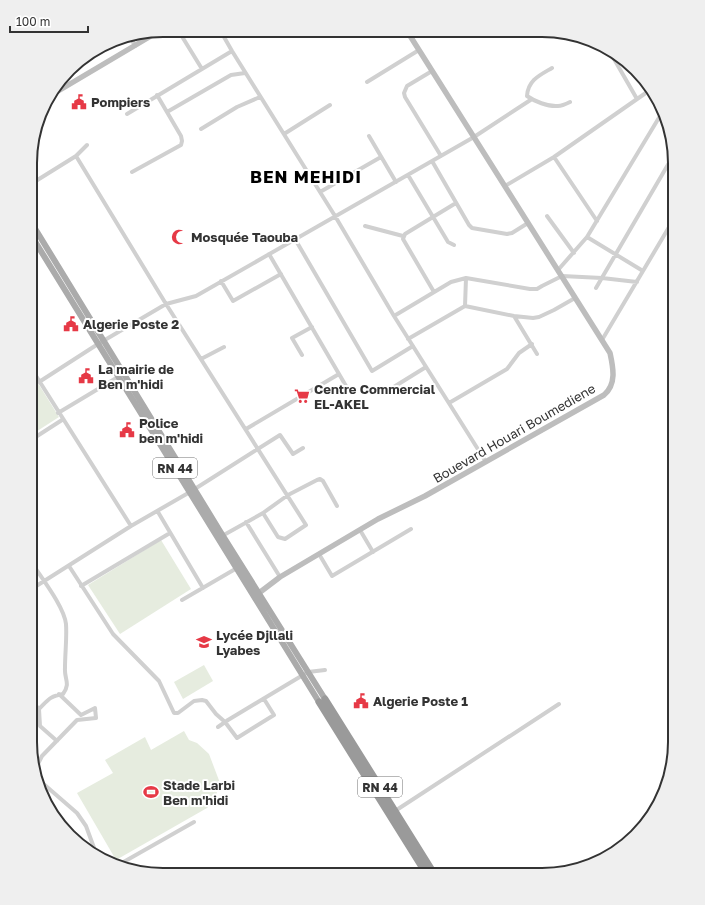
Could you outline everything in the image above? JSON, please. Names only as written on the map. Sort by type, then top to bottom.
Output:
[{"type":"highway","name":"RN 44","points":[[322,700],[431,868]]},
{"type":"highway","name":"RN 44","points":[[322,700],[423,868]]},
{"type":"main road","name":"RN 44","points":[[37,232],[104,341],[192,491]]},
{"type":"main road","name":"RN 44","points":[[37,245],[118,377],[192,491],[322,700]]},
{"type":"street","points":[[182,37],[202,69]]},
{"type":"street","points":[[224,37],[335,216],[408,339],[486,462]]},
{"type":"street","name":"Bouevard Houari Boumediene","points":[[257,595],[280,577],[378,519],[425,496],[604,395],[610,390],[612,384],[613,368],[610,353],[411,37]]},
{"type":"street","points":[[61,90],[148,38]]},
{"type":"street","points":[[133,41],[135,46]]},
{"type":"street","points":[[367,82],[419,50]]},
{"type":"street","points":[[127,114],[232,51]]},
{"type":"street","points":[[615,60],[637,99]]},
{"type":"street","points":[[552,68],[536,77],[530,84],[527,96],[552,106],[559,107],[570,102]]},
{"type":"street","points":[[432,71],[407,86],[404,93],[441,156]]},
{"type":"street","points":[[167,112],[231,75],[245,73]]},
{"type":"street","points":[[505,186],[554,157],[647,92]]},
{"type":"street","points":[[132,172],[180,145],[182,141],[181,136],[157,95]]},
{"type":"street","points":[[201,129],[237,108],[260,97]]},
{"type":"street","points":[[39,382],[98,344],[166,304],[196,296],[474,138],[532,99]]},
{"type":"street","points":[[284,134],[330,105]]},
{"type":"street","points":[[558,270],[587,237],[597,222],[659,118]]},
{"type":"street","points":[[369,136],[396,182]]},
{"type":"street","points":[[37,180],[76,156],[87,145]]},
{"type":"street","points":[[76,156],[166,304],[246,428],[306,525],[285,539],[282,539],[278,537],[264,513]]},
{"type":"street","points":[[320,192],[382,157]]},
{"type":"street","points":[[554,157],[597,222]]},
{"type":"street","points":[[432,161],[469,225],[475,229],[507,234],[512,233],[528,223]]},
{"type":"street","points":[[596,288],[668,165]]},
{"type":"street","points":[[408,175],[448,242],[454,245]]},
{"type":"street","points":[[403,236],[456,203]]},
{"type":"street","points":[[547,216],[574,253]]},
{"type":"street","points":[[365,226],[403,236]]},
{"type":"street","points":[[602,340],[668,229]]},
{"type":"street","points":[[403,236],[403,240],[434,292]]},
{"type":"street","points":[[587,237],[643,271]]},
{"type":"street","points":[[295,239],[372,371],[413,346]]},
{"type":"street","points":[[269,254],[346,386]]},
{"type":"street","points":[[221,281],[233,301],[281,274]]},
{"type":"street","points":[[394,316],[451,282],[466,278],[530,289],[542,286],[562,276],[602,278],[636,282]]},
{"type":"street","points":[[465,306],[466,278]]},
{"type":"street","points":[[408,339],[465,306],[514,316],[533,318],[539,317],[554,310],[575,298]]},
{"type":"street","points":[[514,316],[538,354]]},
{"type":"street","points":[[302,355],[292,338],[312,327]]},
{"type":"street","points":[[449,403],[507,369],[519,353],[532,344]]},
{"type":"street","points":[[201,359],[224,347]]},
{"type":"street","points":[[384,393],[426,367]]},
{"type":"street","points":[[246,428],[339,374]]},
{"type":"street","points":[[58,413],[118,377]]},
{"type":"street","points":[[37,378],[62,420],[131,526]]},
{"type":"street","points":[[37,436],[62,420]]},
{"type":"street","points":[[37,586],[131,526],[158,512],[192,491],[280,435],[292,454],[303,448]]},
{"type":"street","points":[[221,537],[264,513],[288,495],[320,479],[323,481],[337,506]]},
{"type":"street","points":[[158,512],[203,588]]},
{"type":"street","points":[[246,522],[280,577]]},
{"type":"street","points":[[319,554],[332,576],[411,529]]},
{"type":"street","points":[[360,530],[373,552]]},
{"type":"street","points":[[81,586],[170,533]]},
{"type":"street","points":[[68,566],[112,634],[159,681],[174,713],[178,713],[194,701],[206,701],[237,738],[274,714],[264,699]]},
{"type":"street","points":[[182,600],[239,566]]},
{"type":"street","points":[[37,570],[61,608],[66,624],[64,673],[68,683],[67,689],[64,694],[53,695],[39,709],[40,726],[57,741]]},
{"type":"street","points":[[218,727],[305,674],[325,670]]},
{"type":"street","points":[[39,762],[42,756],[77,720],[96,718],[95,708],[80,715],[59,694]]},
{"type":"street","points":[[395,811],[559,704]]},
{"type":"street","points":[[45,785],[78,813],[86,826],[94,847]]},
{"type":"street","points":[[124,862],[194,822]]},
{"type":"shaded area","points":[[37,382],[59,417],[37,431]]},
{"type":"shaded area","points":[[161,540],[191,589],[120,634],[88,585]]},
{"type":"shaded area","points":[[204,665],[213,681],[183,699],[174,682]]},
{"type":"shaded area","points":[[184,731],[189,740],[197,743],[209,754],[220,783],[214,801],[207,808],[118,859],[115,858],[77,793],[113,773],[105,760],[145,737],[151,750]]},
{"type":"place","name":"Pompiers","points":[[79,102]]},
{"type":"place","name":"Mosquée Taouba","points":[[179,237]]},
{"type":"place","name":"Algerie Poste 2","points":[[71,324]]},
{"type":"place","name":"La mairie de Ben m'hidi","points":[[86,376]]},
{"type":"place","name":"Centre Commercial EL-AKEL","points":[[302,396]]},
{"type":"place","name":"Police ben m'hidi","points":[[127,430]]},
{"type":"place","name":"Lycée Djllali Lyabes","points":[[204,642]]},
{"type":"place","name":"Algerie Poste 1","points":[[361,701]]},
{"type":"place","name":"Stade Larbi Ben m'hidi","points":[[151,792]]},
{"type":"district","name":"BEN MEHIDI","points":[[306,176]]}]
